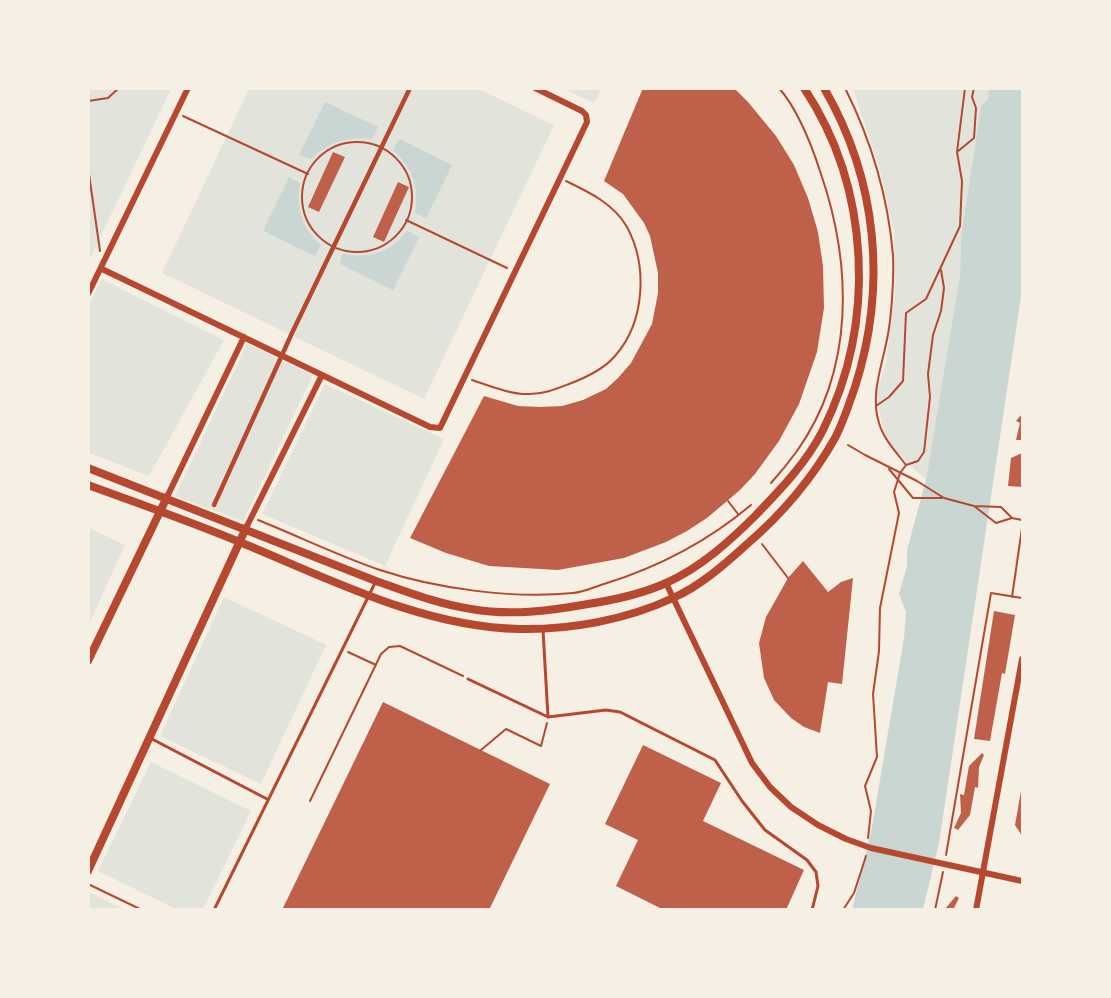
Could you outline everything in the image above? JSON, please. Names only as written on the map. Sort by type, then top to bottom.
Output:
[{"type":"street","points":[[88,294],[188,88]]},
{"type":"street","points":[[214,504],[410,88]]},
{"type":"street","points":[[102,269],[430,427],[440,428],[587,119],[582,111],[534,88]]},
{"type":"street","points":[[88,468],[246,528],[376,581],[462,607],[517,612],[551,610],[619,599],[666,583],[719,549],[780,490],[803,462],[823,431],[853,346],[860,274],[852,205],[829,135],[804,88]]},
{"type":"street","points":[[88,485],[240,542],[368,595],[471,625],[543,629],[583,625],[618,617],[673,598],[702,581],[727,562],[764,530],[796,495],[836,437],[863,360],[871,325],[874,284],[873,244],[867,202],[857,164],[843,127],[824,88]]},
{"type":"street","points":[[88,661],[244,337]]},
{"type":"street","points":[[88,872],[246,528],[322,375]]},
{"type":"street","points":[[666,583],[752,763],[770,787],[791,807],[818,825],[871,848],[1023,881]]},
{"type":"street","points":[[976,909],[1023,659]]},
{"type":"lane","points":[[214,909],[376,581]]},
{"type":"lane","points":[[543,629],[548,717]]},
{"type":"lane","points":[[468,679],[548,717],[606,711],[620,712],[715,760],[742,801],[765,830],[807,860],[816,872],[818,886],[812,909]]},
{"type":"lane","points":[[149,738],[267,799]]},
{"type":"path","points":[[88,101],[108,98],[119,88]]},
{"type":"path","points":[[767,489],[798,450],[821,408],[834,367],[842,328],[843,276],[833,211],[810,142],[779,88]]},
{"type":"path","points":[[876,406],[889,397],[903,381],[906,313],[926,299],[960,226],[962,181],[957,152],[965,88]]},
{"type":"path","points":[[957,152],[974,138],[976,108],[972,97],[974,88]]},
{"type":"path","points":[[177,113],[308,174]]},
{"type":"path","points":[[88,167],[102,269]]},
{"type":"path","points":[[464,378],[528,395],[548,392],[587,377],[615,356],[633,329],[642,286],[636,248],[627,226],[594,194],[560,179]]},
{"type":"path","points":[[406,220],[515,272]]},
{"type":"path","points":[[867,843],[871,811],[865,786],[877,757],[873,694],[879,651],[880,608],[898,513],[894,492],[900,473],[906,465],[918,461],[924,452],[930,397],[928,374],[933,335],[941,310],[944,288],[941,270]]},
{"type":"path","points":[[848,445],[917,481],[944,498]]},
{"type":"path","points":[[888,467],[913,498],[944,498],[974,506],[1001,507],[1012,518]]},
{"type":"path","points":[[252,518],[381,570],[424,581],[515,595],[576,593],[634,575],[688,550],[755,500]]},
{"type":"path","points":[[974,506],[996,523],[1012,518],[1023,520]]},
{"type":"path","points":[[1012,597],[1023,528]]},
{"type":"path","points":[[945,860],[991,593],[1023,598]]},
{"type":"path","points":[[310,801],[381,654],[389,647],[400,646],[468,679]]},
{"type":"path","points":[[341,649],[376,665]]},
{"type":"path","points":[[481,750],[506,729],[541,746],[548,717]]},
{"type":"path","points":[[843,909],[854,893],[866,854]]},
{"type":"path","points":[[935,909],[943,871]]},
{"type":"path","points":[[88,884],[142,909]]},
{"type":"shaded area","points":[[89,88],[171,89],[89,261],[88,90]]},
{"type":"shaded area","points":[[249,89],[479,89],[554,125],[424,399],[162,273]]},
{"type":"shaded area","points":[[564,89],[601,89],[594,103]]},
{"type":"shaded area","points":[[853,89],[989,89],[988,99],[981,106],[961,237],[960,275],[926,480],[898,454],[884,433],[876,395],[886,362],[895,292],[894,232],[880,170]]},
{"type":"shaded area","points":[[989,89],[1022,89],[1022,290],[939,843],[923,909],[852,910],[872,827],[904,638],[906,612],[899,594],[907,566],[907,550],[926,480],[960,275],[961,237],[981,106],[988,99]]},
{"type":"shaded area","points":[[325,102],[378,127],[372,139],[355,138],[339,141],[311,159],[299,155]]},
{"type":"shaded area","points":[[399,139],[452,165],[426,218],[415,213],[416,195],[413,178],[393,150]]},
{"type":"shaded area","points":[[289,177],[300,183],[299,201],[302,217],[309,232],[321,245],[315,256],[263,231]]},
{"type":"shaded area","points":[[407,231],[419,237],[393,290],[340,264],[342,254],[361,256],[378,253],[393,245]]},
{"type":"shaded area","points":[[102,279],[224,340],[149,476],[89,453],[89,304]]},
{"type":"shaded area","points":[[247,344],[313,375],[243,521],[175,496]]},
{"type":"shaded area","points":[[325,384],[444,439],[385,566],[262,514]]},
{"type":"shaded area","points":[[89,528],[125,545],[89,624]]},
{"type":"shaded area","points":[[224,597],[326,645],[261,784],[160,736]]},
{"type":"shaded area","points":[[151,762],[251,811],[203,909],[176,909],[98,871]]},
{"type":"shaded area","points":[[89,892],[123,909],[89,909]]},
{"type":"building","points":[[643,88],[734,88],[776,136],[794,165],[808,198],[818,232],[823,266],[824,308],[817,352],[799,404],[779,441],[740,490],[707,518],[687,531],[666,542],[624,558],[558,570],[489,566],[446,553],[410,538],[484,396],[518,406],[540,407],[562,406],[583,400],[606,389],[618,378],[631,363],[652,324],[658,293],[658,273],[650,236],[644,223],[623,194],[604,181]]},
{"type":"building","points":[[333,152],[345,157],[319,212],[308,207]]},
{"type":"building","points":[[398,182],[409,187],[384,242],[373,237]]},
{"type":"building","points":[[1022,414],[1022,440],[1016,440],[1020,423],[1016,421]]},
{"type":"building","points":[[1022,453],[1022,487],[1008,486],[1011,458]]},
{"type":"building","points":[[803,561],[828,592],[841,582],[853,578],[842,684],[828,682],[820,733],[804,727],[791,718],[774,700],[764,678],[759,643],[766,617],[788,578]]},
{"type":"building","points":[[994,611],[1015,615],[990,741],[974,739]]},
{"type":"building","points":[[383,702],[550,784],[489,910],[282,910]]},
{"type":"building","points":[[643,745],[721,783],[703,821],[804,870],[786,910],[664,910],[616,886],[638,840],[605,824]]},
{"type":"building","points":[[982,753],[984,755],[979,767],[978,788],[975,787],[970,815],[958,830],[954,828],[961,813],[960,794],[964,795],[969,766]]},
{"type":"building","points":[[1022,791],[1022,836],[1015,825]]},
{"type":"building","points":[[956,896],[959,898],[953,910],[944,910]]}]
